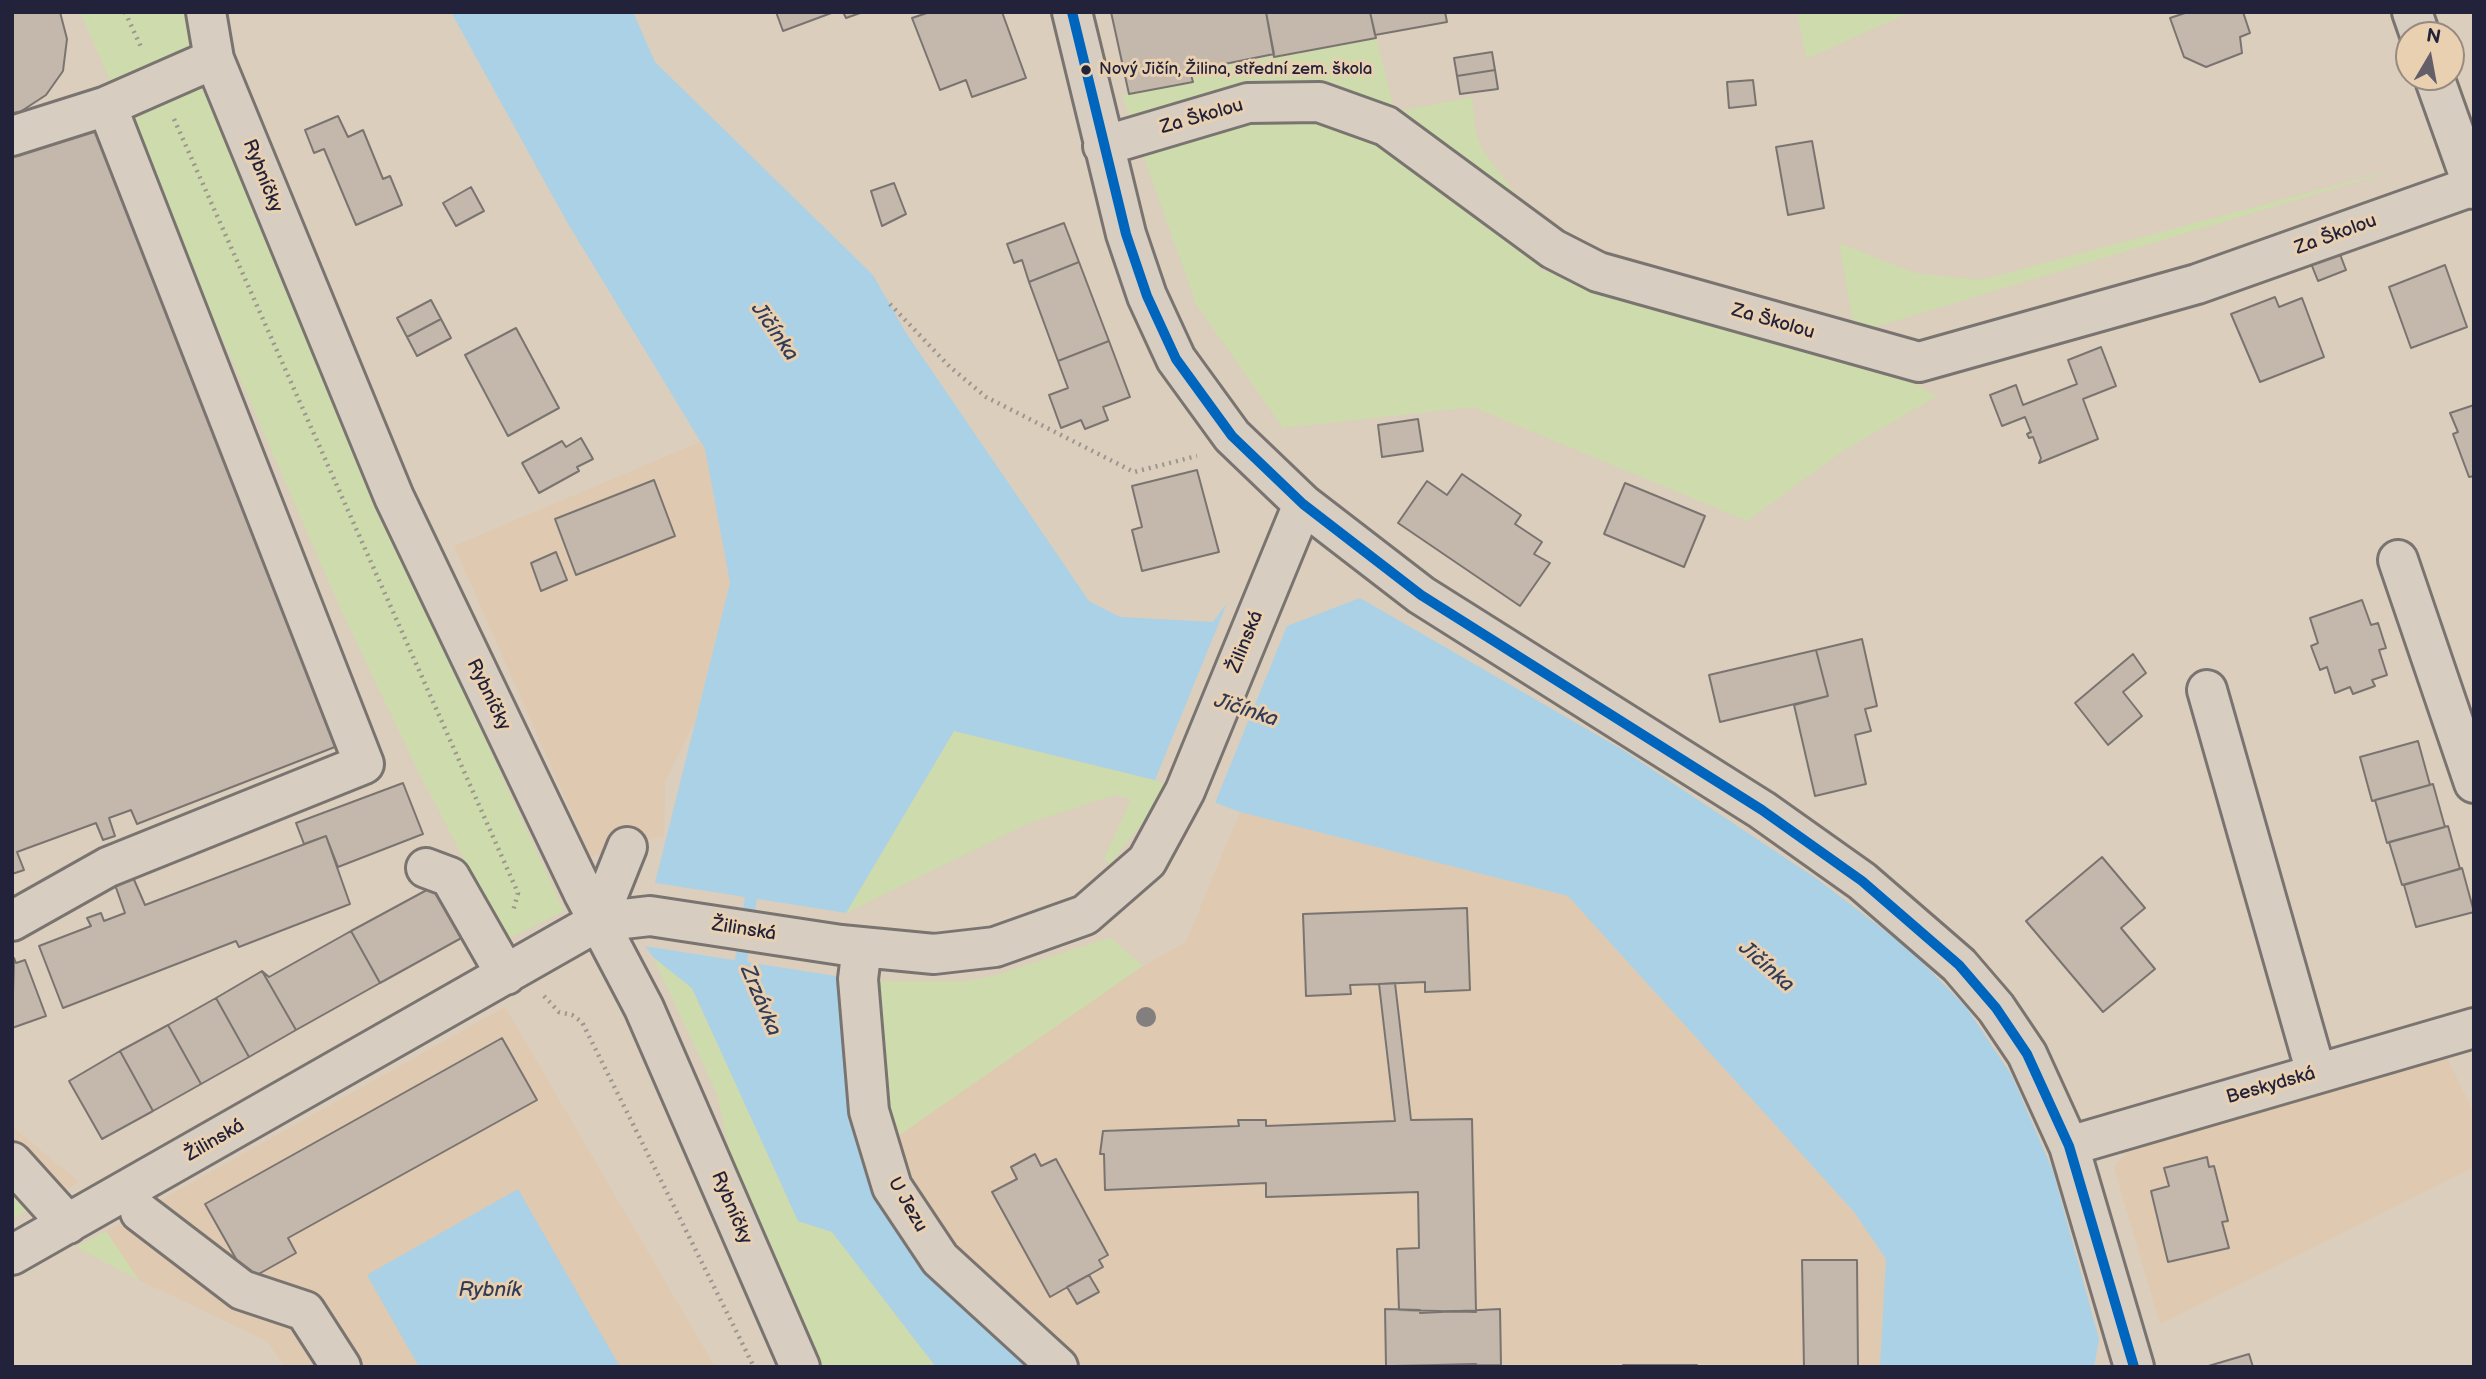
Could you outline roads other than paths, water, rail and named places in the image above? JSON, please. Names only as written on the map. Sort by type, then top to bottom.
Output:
[{"type":"street","name":"Rybníčky","points":[[206,12],[214,59],[394,497],[597,922],[644,1008],[800,1367]]},
{"type":"street","points":[[1072,12],[1126,234],[1147,296],[1176,359],[1231,436],[1303,504],[1421,595],[1762,810],[1862,881],[1959,965],[1996,1008],[2027,1054],[2069,1146],[2134,1367]]},
{"type":"street","points":[[12,136],[107,106],[214,59]]},
{"type":"street","name":"Za Školou","points":[[1103,146],[1248,103],[1319,102],[1385,126],[1553,249],[1598,272],[1919,362],[2197,285],[2473,188],[2439,91]]},
{"type":"street","points":[[12,921],[108,867],[364,764],[107,106]]},
{"type":"street","name":"Žilinská","points":[[12,1255],[597,922],[650,916],[851,946],[934,954],[995,947],[1085,915],[1147,861],[1185,791],[1303,504]]},
{"type":"street","points":[[2398,560],[2474,783]]},
{"type":"street","points":[[2207,690],[2316,1073]]},
{"type":"street","points":[[597,922],[627,847]]},
{"type":"street","points":[[426,868],[450,877],[516,969]]},
{"type":"street","name":"U Jezu","points":[[851,946],[858,979],[869,1111],[892,1187],[940,1259],[1058,1367]]},
{"type":"street","name":"Beskydská","points":[[2069,1146],[2474,1028]]},
{"type":"street","points":[[12,1162],[68,1224]]},
{"type":"street","points":[[140,1212],[242,1290],[305,1311],[341,1367]]},
{"type":"water","name":"Jičínka","points":[[451,12],[633,12],[655,62],[873,275],[906,333],[1089,601],[1120,617],[1213,622],[1227,603],[1287,626],[1360,598],[1623,750],[1817,879],[1909,949],[1966,1007],[2012,1076],[2053,1171],[2099,1339],[2094,1367],[1880,1367],[1886,1259],[1854,1212],[1568,896],[1240,812],[1155,780],[954,731],[846,913],[655,883],[730,583],[705,449],[567,222]]},
{"type":"water","points":[[645,946],[837,976],[862,1124],[1044,1367],[936,1367],[832,1232],[798,1221],[692,988],[653,957]]},
{"type":"water","name":"Rybník","points":[[518,1189],[620,1367],[419,1367],[367,1275]]},
{"type":"waterway","name":"Zrzávka","points":[[747,976],[741,961],[751,898],[757,882]]},
{"type":"place","name":"Nový Jičín, Žilina, střední zem. škola","points":[[1086,70]]}]
